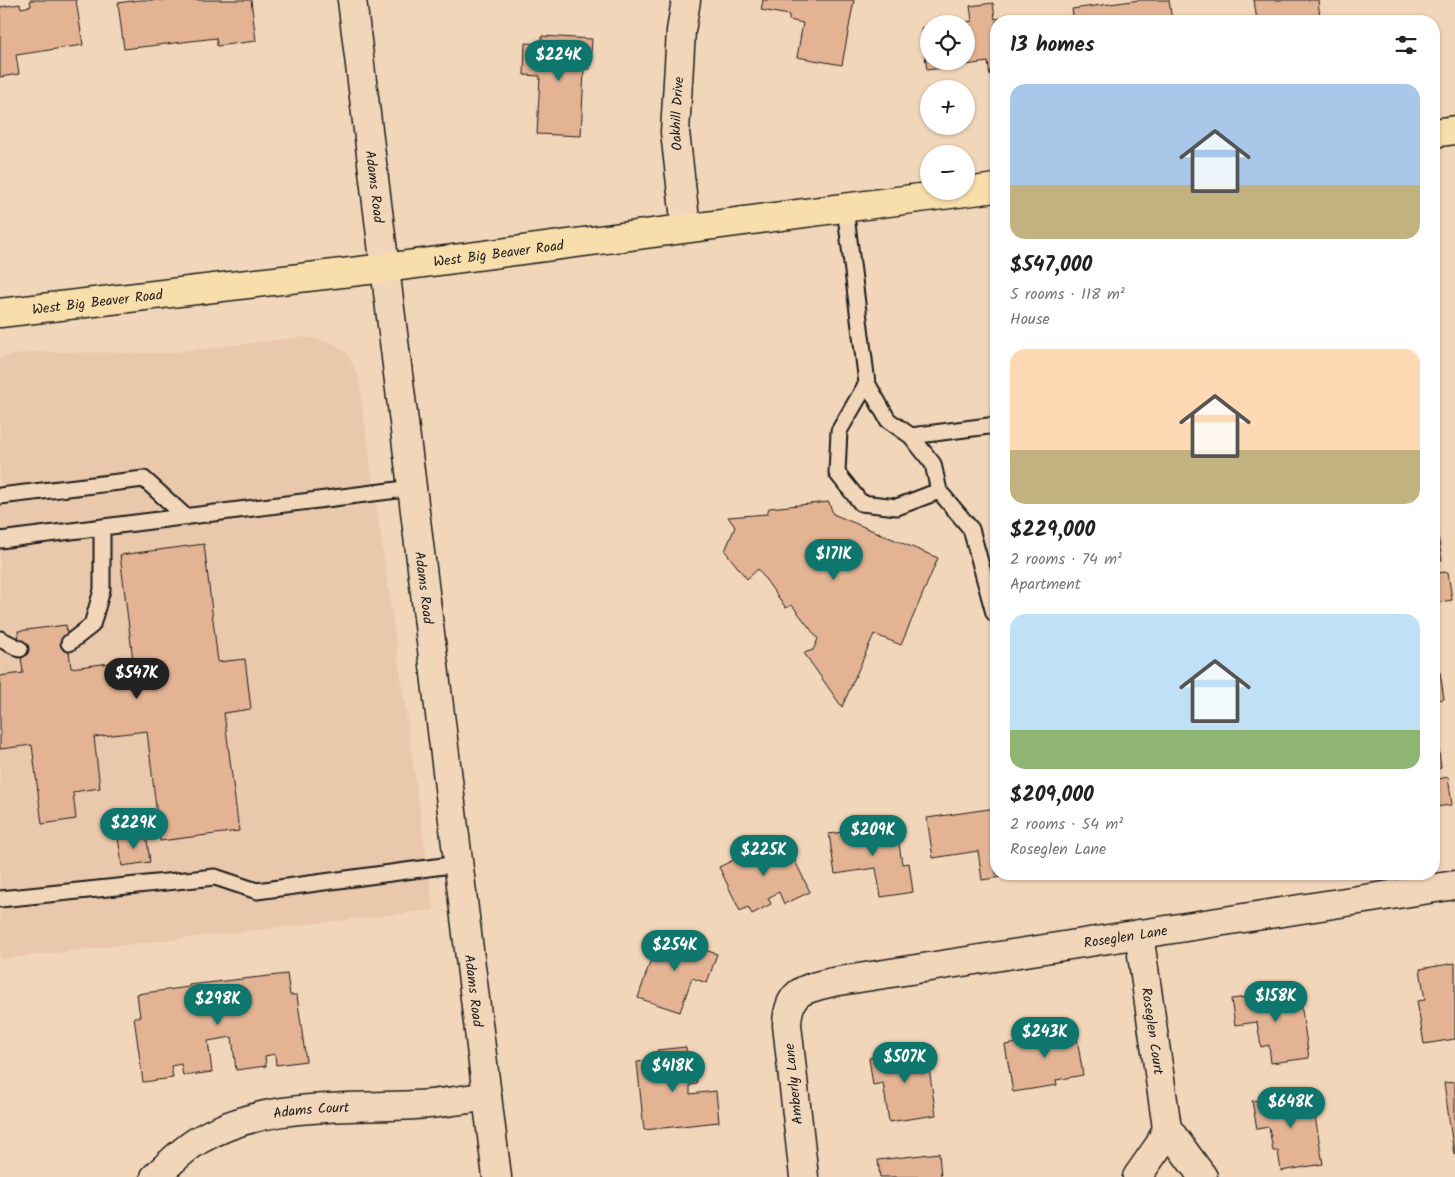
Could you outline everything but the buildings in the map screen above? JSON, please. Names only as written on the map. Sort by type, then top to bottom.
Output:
[{"type":"main road","points":[[1440,132],[1455,130]]},
{"type":"main road","name":"West Big Beaver Road","points":[[0,313],[385,268],[990,189]]},
{"type":"street","name":"Adams Road","points":[[352,0],[497,1177]]},
{"type":"street","name":"Oakhill Drive","points":[[686,0],[681,31],[675,132],[686,228]]},
{"type":"street","name":"Roseglen Lane","points":[[797,993],[833,982],[1455,885]]},
{"type":"street","name":"Roseglen Court","points":[[1139,934],[1167,1128],[1203,1177]]},
{"type":"street","name":"Amberly Lane","points":[[797,993],[788,1007],[787,1026],[804,1177]]},
{"type":"street","name":"Adams Court","points":[[155,1177],[177,1156],[200,1140],[259,1116],[300,1108],[416,1105],[487,1096]]},
{"type":"street","points":[[1136,1177],[1160,1144],[1167,1128]]},
{"type":"lane","points":[[845,208],[867,383],[888,420],[911,436],[933,464],[939,492],[971,529],[990,598]]},
{"type":"lane","points":[[867,383],[839,432],[837,473],[861,502],[897,507],[939,492]]},
{"type":"lane","points":[[911,436],[990,426]]},
{"type":"lane","points":[[0,496],[144,479],[186,517]]},
{"type":"lane","points":[[0,540],[413,488]]},
{"type":"lane","points":[[69,643],[92,625],[102,590],[102,528]]},
{"type":"lane","points":[[0,638],[20,649]]},
{"type":"lane","points":[[0,899],[215,877],[257,891],[458,864]]},
{"type":"shaded area","points":[[302,337],[331,342],[347,353],[358,376],[434,910],[0,959],[0,357],[37,352],[168,353]]}]
